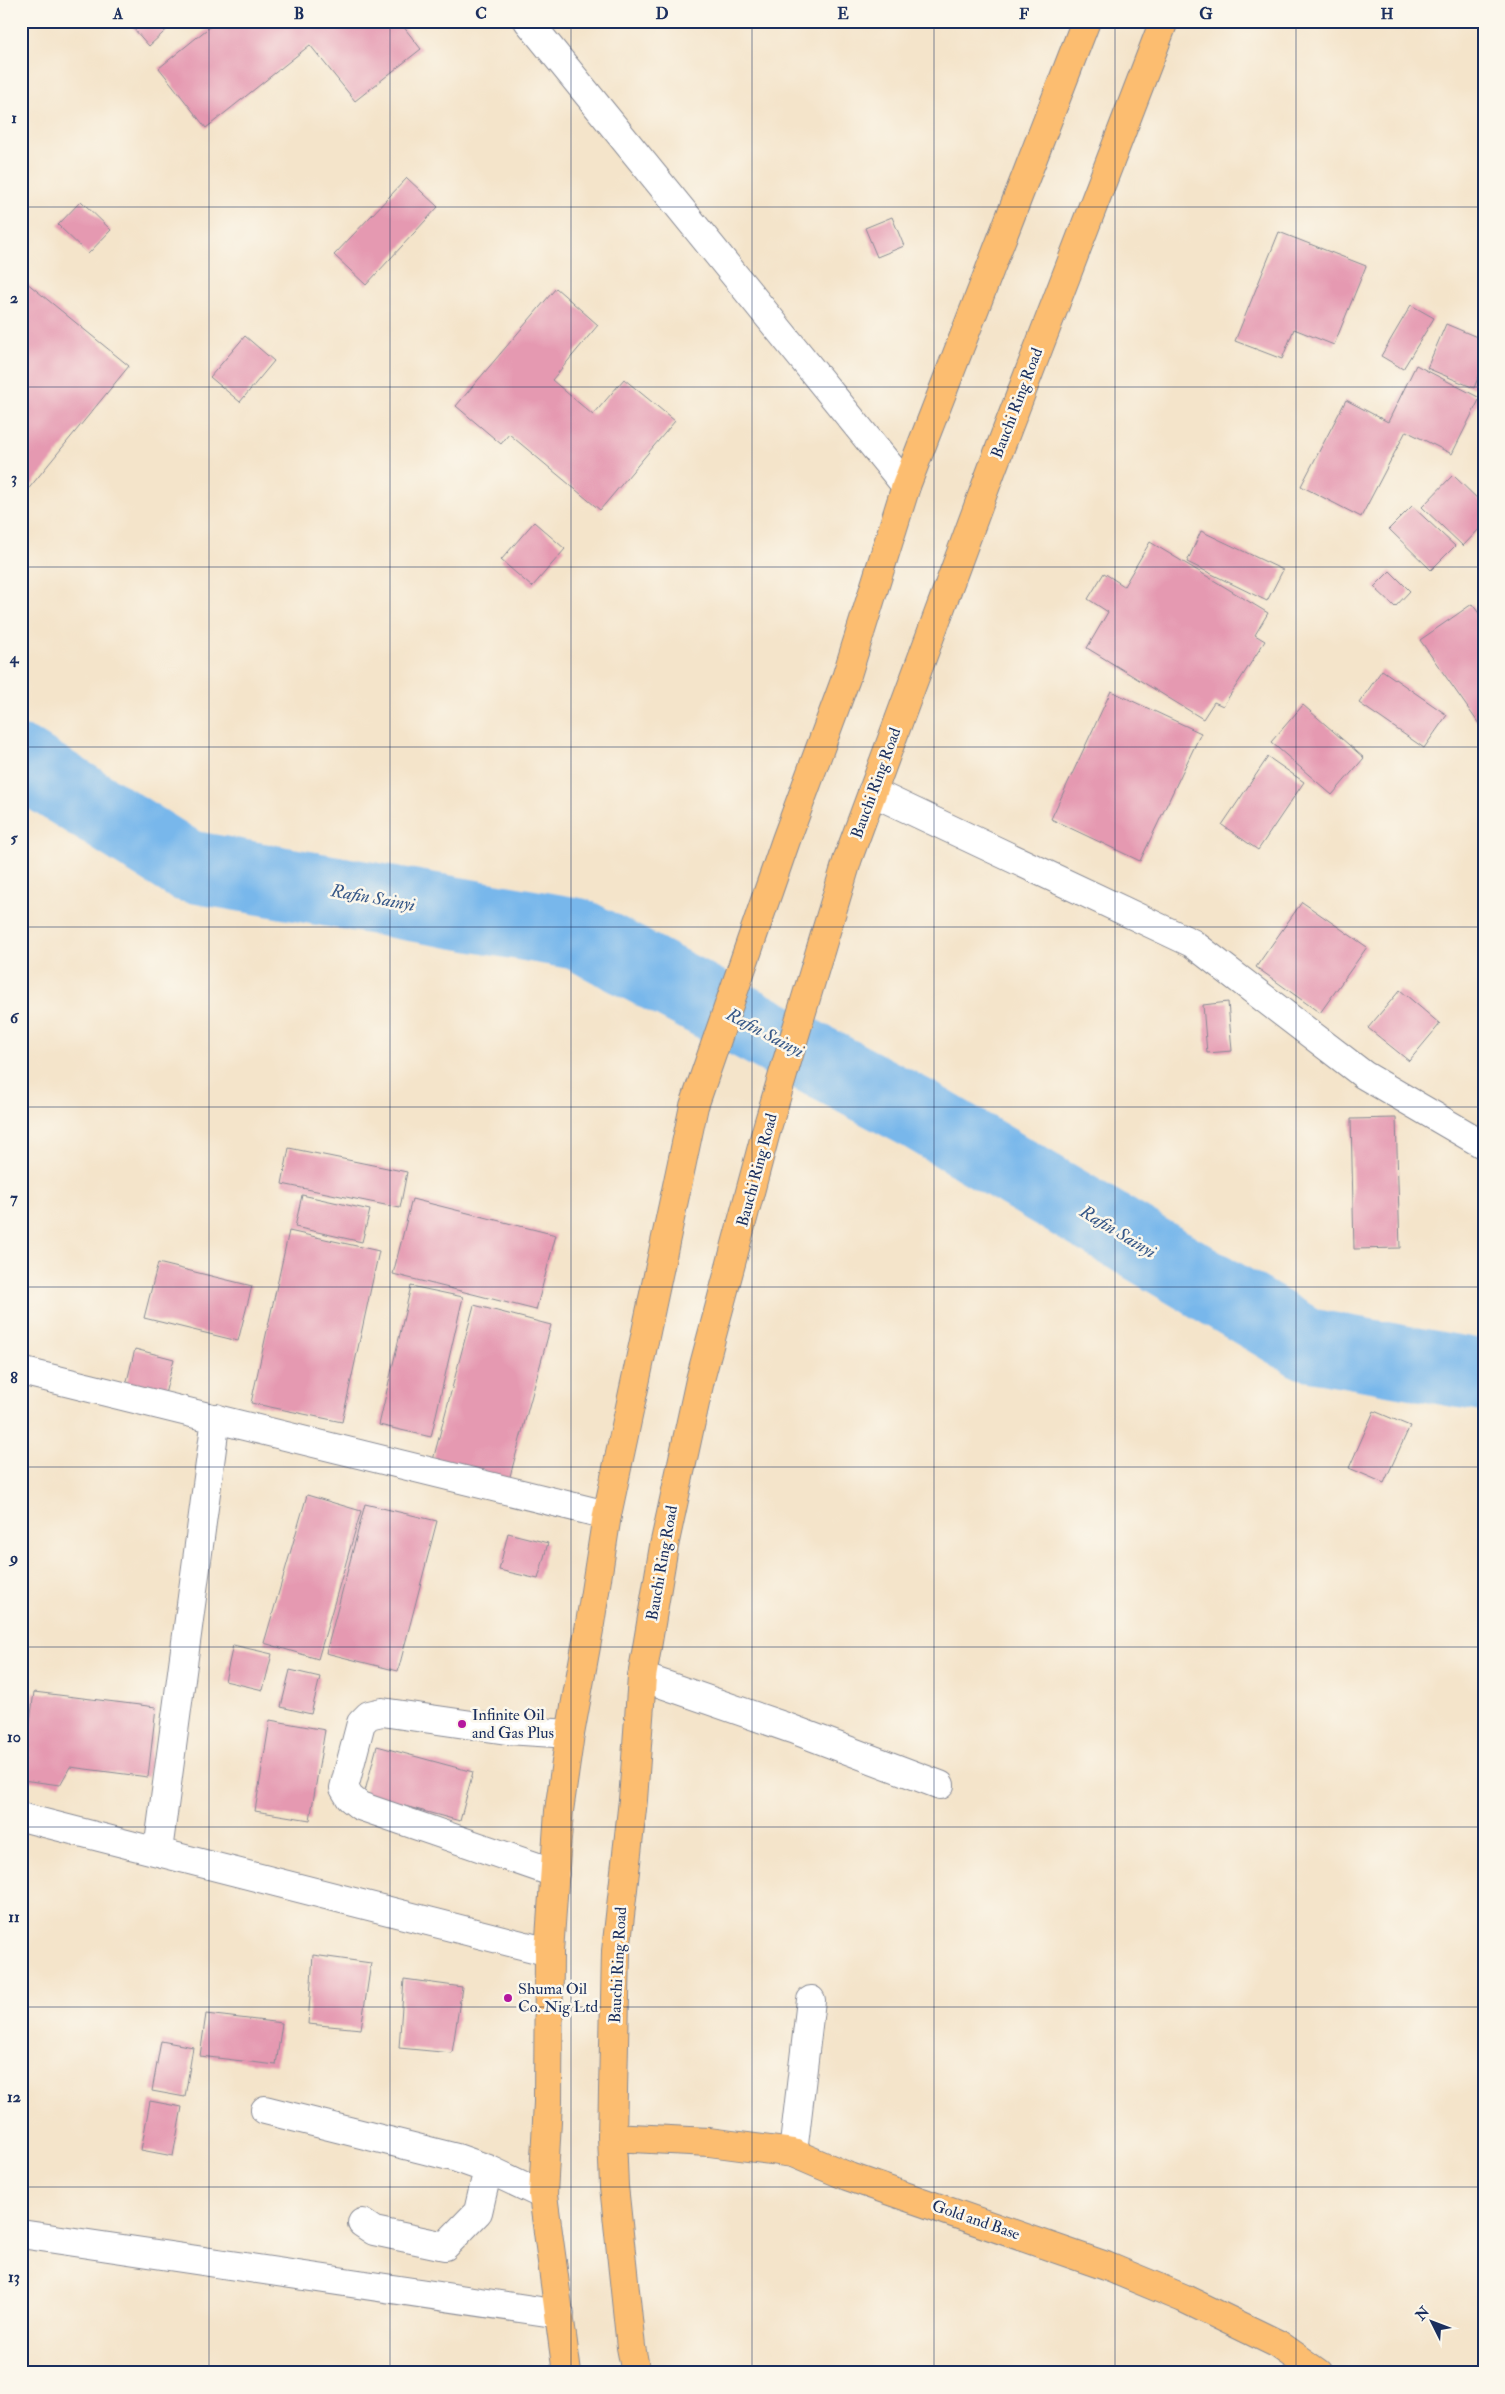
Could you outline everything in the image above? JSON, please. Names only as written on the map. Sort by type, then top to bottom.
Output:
[{"type":"main road","points":[[567,2373],[543,2195],[548,2102],[549,1952],[559,1811],[570,1734],[607,1516],[694,1106],[786,840],[846,678],[906,486],[1086,21]]},
{"type":"main road","name":"Bauchi Ring Road","points":[[636,2373],[631,2346],[614,2186],[612,2137],[616,1951],[633,1800],[642,1677],[664,1546],[700,1380],[767,1128],[848,858],[992,469],[1164,21]]},
{"type":"main road","name":"Gold and Base","points":[[612,2137],[710,2142],[793,2153],[846,2176],[1106,2266],[1183,2298],[1278,2344],[1319,2373]]},
{"type":"street","points":[[528,21],[906,486]]},
{"type":"street","points":[[872,792],[1192,943],[1364,1075],[1484,1145]]},
{"type":"street","points":[[21,1371],[607,1516]]},
{"type":"street","points":[[158,1851],[216,1418]]},
{"type":"street","points":[[642,1677],[792,1729],[940,1785]]},
{"type":"street","points":[[555,1873],[360,1806],[350,1798],[344,1788],[361,1723],[370,1715],[382,1712],[507,1730],[570,1734]]},
{"type":"street","points":[[21,1817],[549,1952]]},
{"type":"street","points":[[793,2153],[811,2000]]},
{"type":"street","points":[[265,2110],[457,2158],[488,2168],[543,2195]]},
{"type":"street","points":[[362,2223],[374,2231],[445,2246],[478,2212],[488,2168]]},
{"type":"street","points":[[21,2234],[560,2314]]},
{"type":"building","points":[[127,21],[176,21],[149,46]]},
{"type":"building","points":[[217,21],[399,21],[421,49],[355,101],[310,45],[206,128],[159,68]]},
{"type":"building","points":[[407,178],[438,207],[366,285],[334,255]]},
{"type":"building","points":[[81,201],[111,230],[88,254],[58,225]]},
{"type":"building","points":[[892,217],[904,246],[877,257],[865,228]]},
{"type":"building","points":[[1279,232],[1366,266],[1334,345],[1294,329],[1282,359],[1235,341]]},
{"type":"building","points":[[21,278],[129,366],[21,498]]},
{"type":"building","points":[[556,288],[598,325],[552,380],[593,415],[624,379],[675,421],[600,510],[509,434],[501,444],[456,406]]},
{"type":"building","points":[[1411,305],[1434,318],[1403,369],[1381,356]]},
{"type":"building","points":[[1446,324],[1484,340],[1484,363],[1474,388],[1427,368]]},
{"type":"building","points":[[245,336],[274,361],[240,402],[210,377]]},
{"type":"building","points":[[1416,365],[1480,398],[1452,454],[1406,431],[1361,517],[1301,486],[1346,400],[1388,422]]},
{"type":"building","points":[[1453,475],[1484,505],[1484,524],[1463,546],[1422,507]]},
{"type":"building","points":[[1412,506],[1455,546],[1431,570],[1389,529]]},
{"type":"building","points":[[534,522],[565,549],[532,587],[501,560]]},
{"type":"building","points":[[1201,531],[1283,570],[1267,601],[1187,562]]},
{"type":"building","points":[[1150,542],[1268,613],[1255,635],[1265,641],[1223,706],[1214,702],[1203,719],[1087,648],[1108,612],[1088,599],[1104,573],[1124,586]]},
{"type":"building","points":[[1390,571],[1410,591],[1395,607],[1374,587]]},
{"type":"building","points":[[1472,604],[1484,620],[1484,731],[1420,640]]},
{"type":"building","points":[[1382,670],[1447,715],[1424,748],[1359,703]]},
{"type":"building","points":[[1111,691],[1201,733],[1140,861],[1051,819]]},
{"type":"building","points":[[1303,705],[1364,758],[1332,795],[1271,742]]},
{"type":"building","points":[[1268,757],[1304,782],[1258,850],[1222,825]]},
{"type":"building","points":[[1302,902],[1367,947],[1320,1013],[1256,967]]},
{"type":"building","points":[[1400,990],[1440,1024],[1409,1061],[1368,1028]]},
{"type":"building","points":[[1228,1002],[1232,1051],[1207,1053],[1203,1005]]},
{"type":"building","points":[[1396,1118],[1400,1248],[1354,1249],[1351,1119]]},
{"type":"building","points":[[289,1148],[407,1172],[400,1208],[282,1184]]},
{"type":"building","points":[[302,1195],[370,1210],[362,1242],[295,1227]]},
{"type":"building","points":[[412,1199],[556,1235],[536,1310],[393,1274]]},
{"type":"building","points":[[289,1231],[379,1251],[342,1422],[251,1403]]},
{"type":"building","points":[[158,1263],[252,1286],[238,1341],[144,1318]]},
{"type":"building","points":[[411,1286],[463,1297],[431,1437],[379,1425]]},
{"type":"building","points":[[474,1305],[551,1325],[509,1480],[433,1460]]},
{"type":"building","points":[[135,1349],[174,1359],[165,1394],[126,1385]]},
{"type":"building","points":[[1374,1411],[1410,1426],[1384,1483],[1349,1468]]},
{"type":"building","points":[[307,1495],[361,1511],[318,1659],[264,1643]]},
{"type":"building","points":[[365,1504],[437,1521],[398,1671],[326,1653]]},
{"type":"building","points":[[508,1533],[548,1543],[538,1579],[499,1570]]},
{"type":"building","points":[[233,1645],[272,1654],[263,1690],[225,1681]]},
{"type":"building","points":[[290,1670],[320,1677],[311,1714],[281,1707]]},
{"type":"building","points":[[34,1692],[156,1707],[148,1777],[70,1767],[60,1785],[22,1780]]},
{"type":"building","points":[[270,1720],[325,1730],[310,1820],[255,1811]]},
{"type":"building","points":[[377,1746],[473,1772],[460,1821],[364,1795]]},
{"type":"building","points":[[313,1955],[371,1963],[361,2029],[308,2024]]},
{"type":"building","points":[[404,1979],[462,1987],[452,2053],[399,2048]]},
{"type":"building","points":[[206,2014],[282,2023],[276,2065],[200,2056]]},
{"type":"building","points":[[161,2041],[193,2047],[185,2097],[152,2091]]},
{"type":"building","points":[[150,2101],[182,2107],[173,2156],[141,2150]]},
{"type":"waterway","name":"Rafin Sainyi","points":[[21,762],[187,866],[578,934],[920,1115],[1307,1344],[1484,1376]]},
{"type":"place","name":"Infinite Oil and Gas Plus","points":[[462,1724]]},
{"type":"place","name":"Shuma Oil Co. Nig Ltd","points":[[508,1998]]}]
